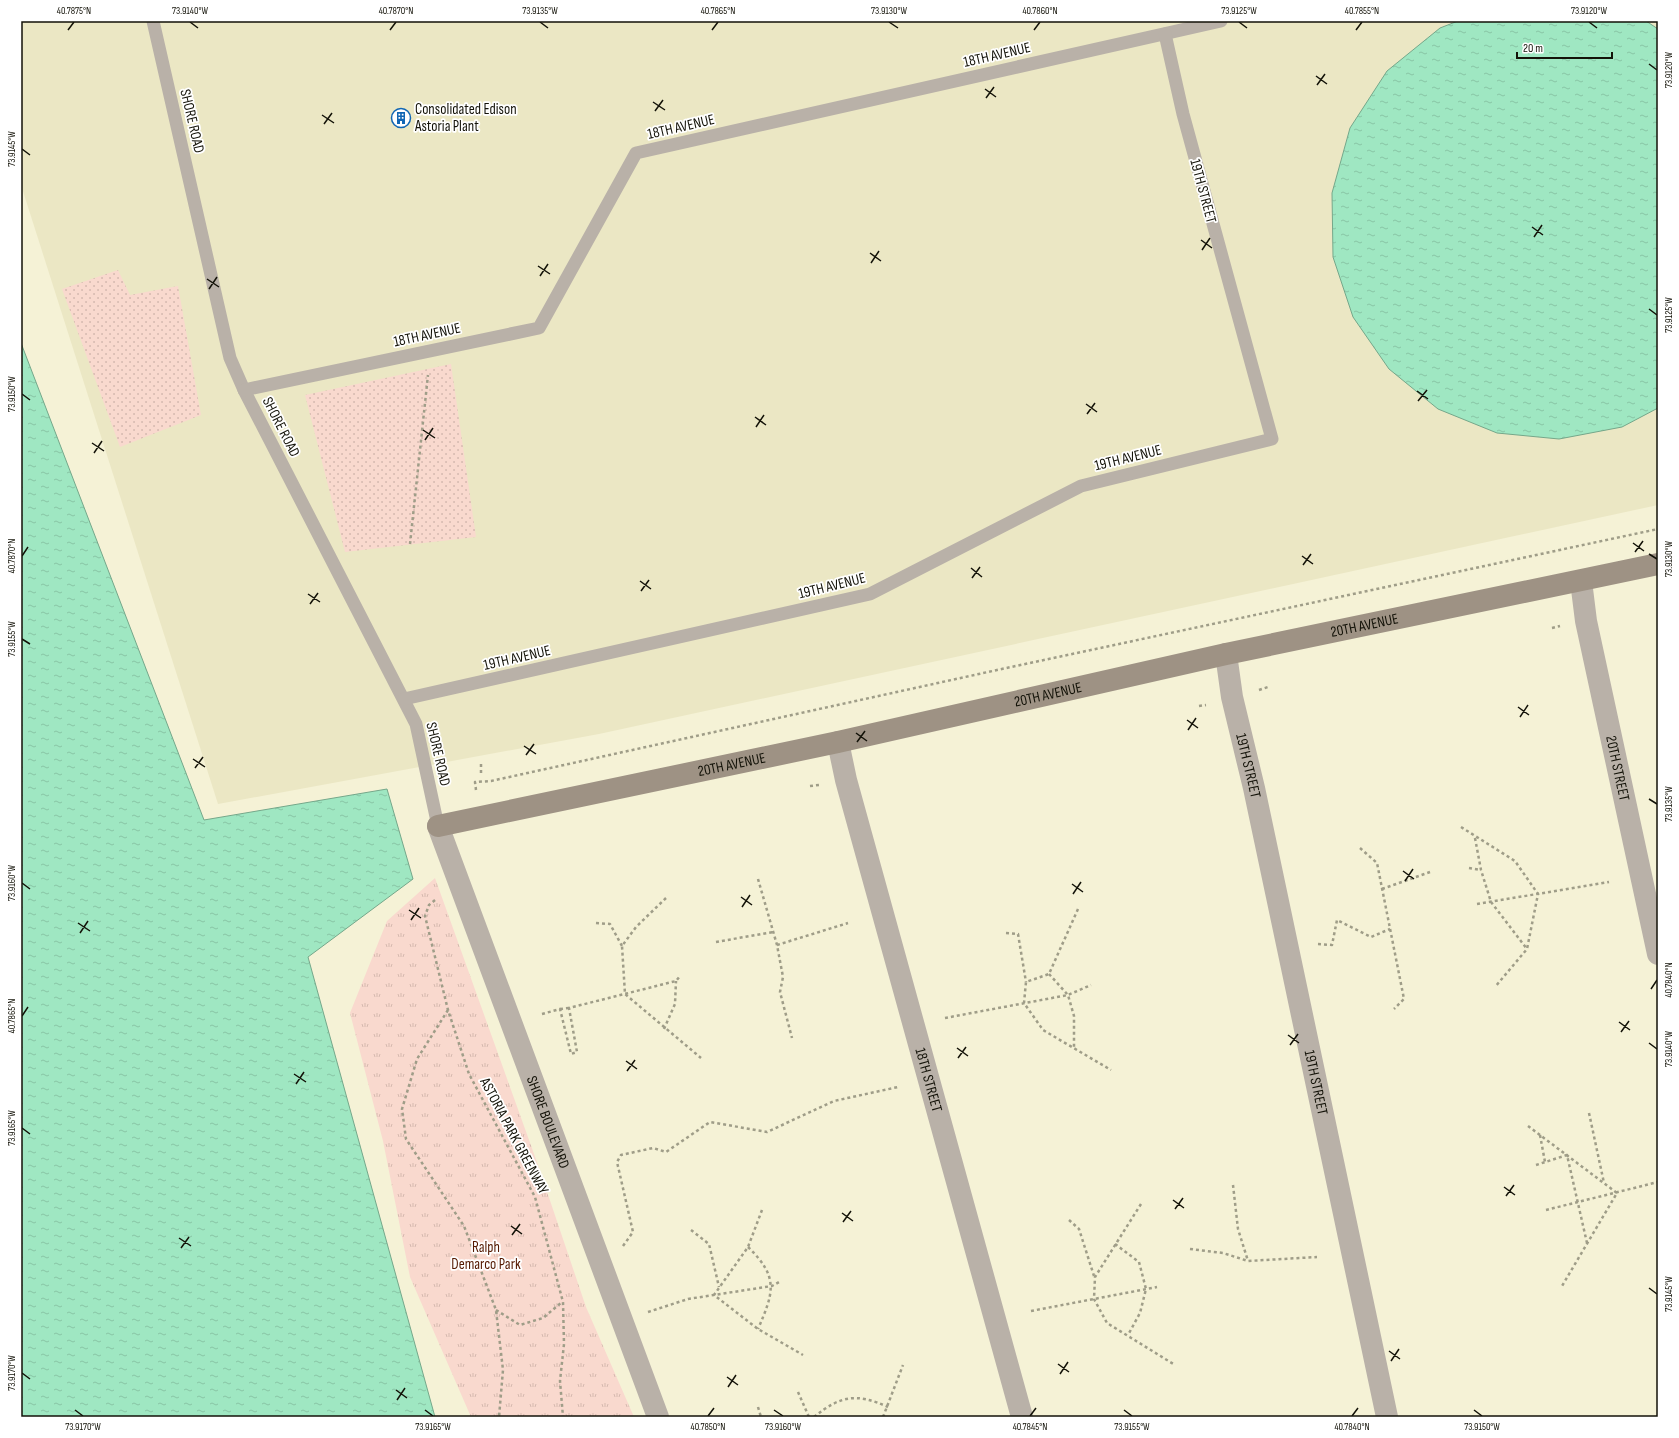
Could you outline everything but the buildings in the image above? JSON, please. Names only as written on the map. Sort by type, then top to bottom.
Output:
[{"type":"street","name":"20TH AVENUE","points":[[438,826],[838,742],[1226,654],[1658,564]]},
{"type":"street","name":"20TH STREET","points":[[1581,581],[1587,627],[1658,954]]},
{"type":"street","name":"19TH STREET","points":[[1226,654],[1232,697],[1254,788],[1387,1417]]},
{"type":"street","name":"18TH STREET","points":[[838,742],[846,780],[1022,1417]]},
{"type":"street","name":"SHORE BOULEVARD","points":[[438,826],[658,1417]]},
{"type":"lane","name":"SHORE ROAD","points":[[153,21],[230,358],[244,390],[416,724],[438,826]]},
{"type":"lane","name":"18TH AVENUE","points":[[244,390],[538,328],[636,153],[1221,21]]},
{"type":"lane","name":"19TH STREET","points":[[1165,34],[1183,114],[1272,439]]},
{"type":"lane","name":"19TH AVENUE","points":[[404,699],[870,594],[1081,486],[1272,439]]},
{"type":"path","points":[[410,544],[429,369]]},
{"type":"path","points":[[476,782],[490,781],[997,670],[1658,529]]},
{"type":"path","points":[[1552,628],[1560,626]]},
{"type":"path","points":[[1256,691],[1268,687]]},
{"type":"path","points":[[1199,706],[1206,704]]},
{"type":"path","points":[[481,761],[481,773]]},
{"type":"path","points":[[810,786],[820,785]]},
{"type":"path","points":[[1461,827],[1516,861],[1538,894],[1527,949],[1495,987]]},
{"type":"path","points":[[1475,837],[1481,870],[1491,902],[1527,949]]},
{"type":"path","points":[[1360,848],[1377,863],[1404,999],[1394,1009]]},
{"type":"path","points":[[1469,868],[1481,870]]},
{"type":"path","points":[[1382,889],[1430,872]]},
{"type":"path","points":[[758,878],[777,945],[783,977],[780,992],[792,1038]]},
{"type":"path","points":[[1477,904],[1609,882]]},
{"type":"path","name":"ASTORIA PARK GREENWAY","points":[[438,898],[429,905],[425,916],[448,1010],[468,1074],[535,1197],[563,1302],[564,1344],[560,1381],[563,1417]]},
{"type":"path","points":[[622,946],[636,927],[666,898]]},
{"type":"path","points":[[1026,982],[1048,974],[1078,909]]},
{"type":"path","points":[[1318,944],[1332,945],[1337,920],[1372,937],[1390,929]]},
{"type":"path","points":[[596,923],[610,924],[622,946],[626,994],[700,1058]]},
{"type":"path","points":[[777,945],[848,923]]},
{"type":"path","points":[[716,942],[773,932]]},
{"type":"path","points":[[1006,933],[1018,934],[1026,982],[1024,1003],[1043,1030],[1111,1070]]},
{"type":"path","points":[[1048,974],[1068,994],[1074,1016],[1074,1048]]},
{"type":"path","points":[[664,1028],[675,1004],[676,981],[680,976]]},
{"type":"path","points":[[542,1014],[676,981]]},
{"type":"path","points":[[945,1018],[1068,994],[1091,985]]},
{"type":"path","points":[[560,1009],[571,1054],[577,1052],[569,1008]]},
{"type":"path","points":[[448,1010],[417,1059],[402,1109],[406,1139],[464,1226],[496,1310],[503,1370],[499,1417]]},
{"type":"path","points":[[622,1248],[633,1232],[618,1162],[621,1155],[653,1148],[666,1152],[710,1122],[767,1132],[834,1101],[898,1088]]},
{"type":"path","points":[[1589,1113],[1604,1184]]},
{"type":"path","points":[[1528,1126],[1617,1193]]},
{"type":"path","points":[[1540,1135],[1545,1162]]},
{"type":"path","points":[[1536,1165],[1567,1155]]},
{"type":"path","points":[[1567,1155],[1587,1244]]},
{"type":"path","points":[[1546,1210],[1658,1182]]},
{"type":"path","points":[[1233,1185],[1238,1229],[1248,1261]]},
{"type":"path","points":[[1562,1286],[1617,1193]]},
{"type":"path","points":[[1095,1277],[1141,1204]]},
{"type":"path","points":[[714,1295],[748,1247],[762,1210]]},
{"type":"path","points":[[1069,1220],[1079,1229],[1095,1277],[1094,1299],[1107,1323],[1175,1366]]},
{"type":"path","points":[[691,1230],[710,1244],[720,1287]]},
{"type":"path","points":[[1115,1244],[1139,1262],[1146,1289],[1140,1313],[1128,1335]]},
{"type":"path","points":[[748,1247],[762,1261],[772,1286],[767,1309],[758,1329]]},
{"type":"path","points":[[1190,1249],[1223,1253],[1248,1261],[1317,1257]]},
{"type":"path","points":[[648,1312],[688,1299],[772,1286],[779,1282]]},
{"type":"path","points":[[1032,1311],[1157,1287]]},
{"type":"path","points":[[714,1295],[758,1329],[803,1355]]},
{"type":"path","points":[[496,1310],[520,1325],[543,1318],[563,1302]]},
{"type":"path","points":[[883,1417],[903,1365]]},
{"type":"path","points":[[798,1392],[809,1417]]},
{"type":"path","points":[[814,1417],[834,1403],[847,1398],[869,1398],[888,1407]]},
{"type":"path","points":[[758,1407],[761,1417]]},
{"type":"shaded area","points":[[21,21],[1658,21],[1658,505],[599,734],[218,804],[21,185]]},
{"type":"green space","points":[[118,270],[130,295],[178,286],[201,415],[120,447],[62,289]]},
{"type":"green space","points":[[451,364],[476,537],[345,552],[305,395]]},
{"type":"green space","name":"Ralph Demarco Park","points":[[435,878],[538,1165],[586,1307],[634,1417],[471,1417],[410,1277],[383,1141],[350,1013],[387,921]]},
{"type":"water","points":[[1458,21],[1646,21],[1658,29],[1658,408],[1622,427],[1559,439],[1497,433],[1438,409],[1389,369],[1353,317],[1333,257],[1332,193],[1350,128],[1387,71],[1440,28]]},
{"type":"water","points":[[21,343],[204,820],[387,789],[413,879],[308,957],[435,1417],[21,1417]]},
{"type":"place","name":"Consolidated Edison Astoria Plant","points":[[401,118]]}]
